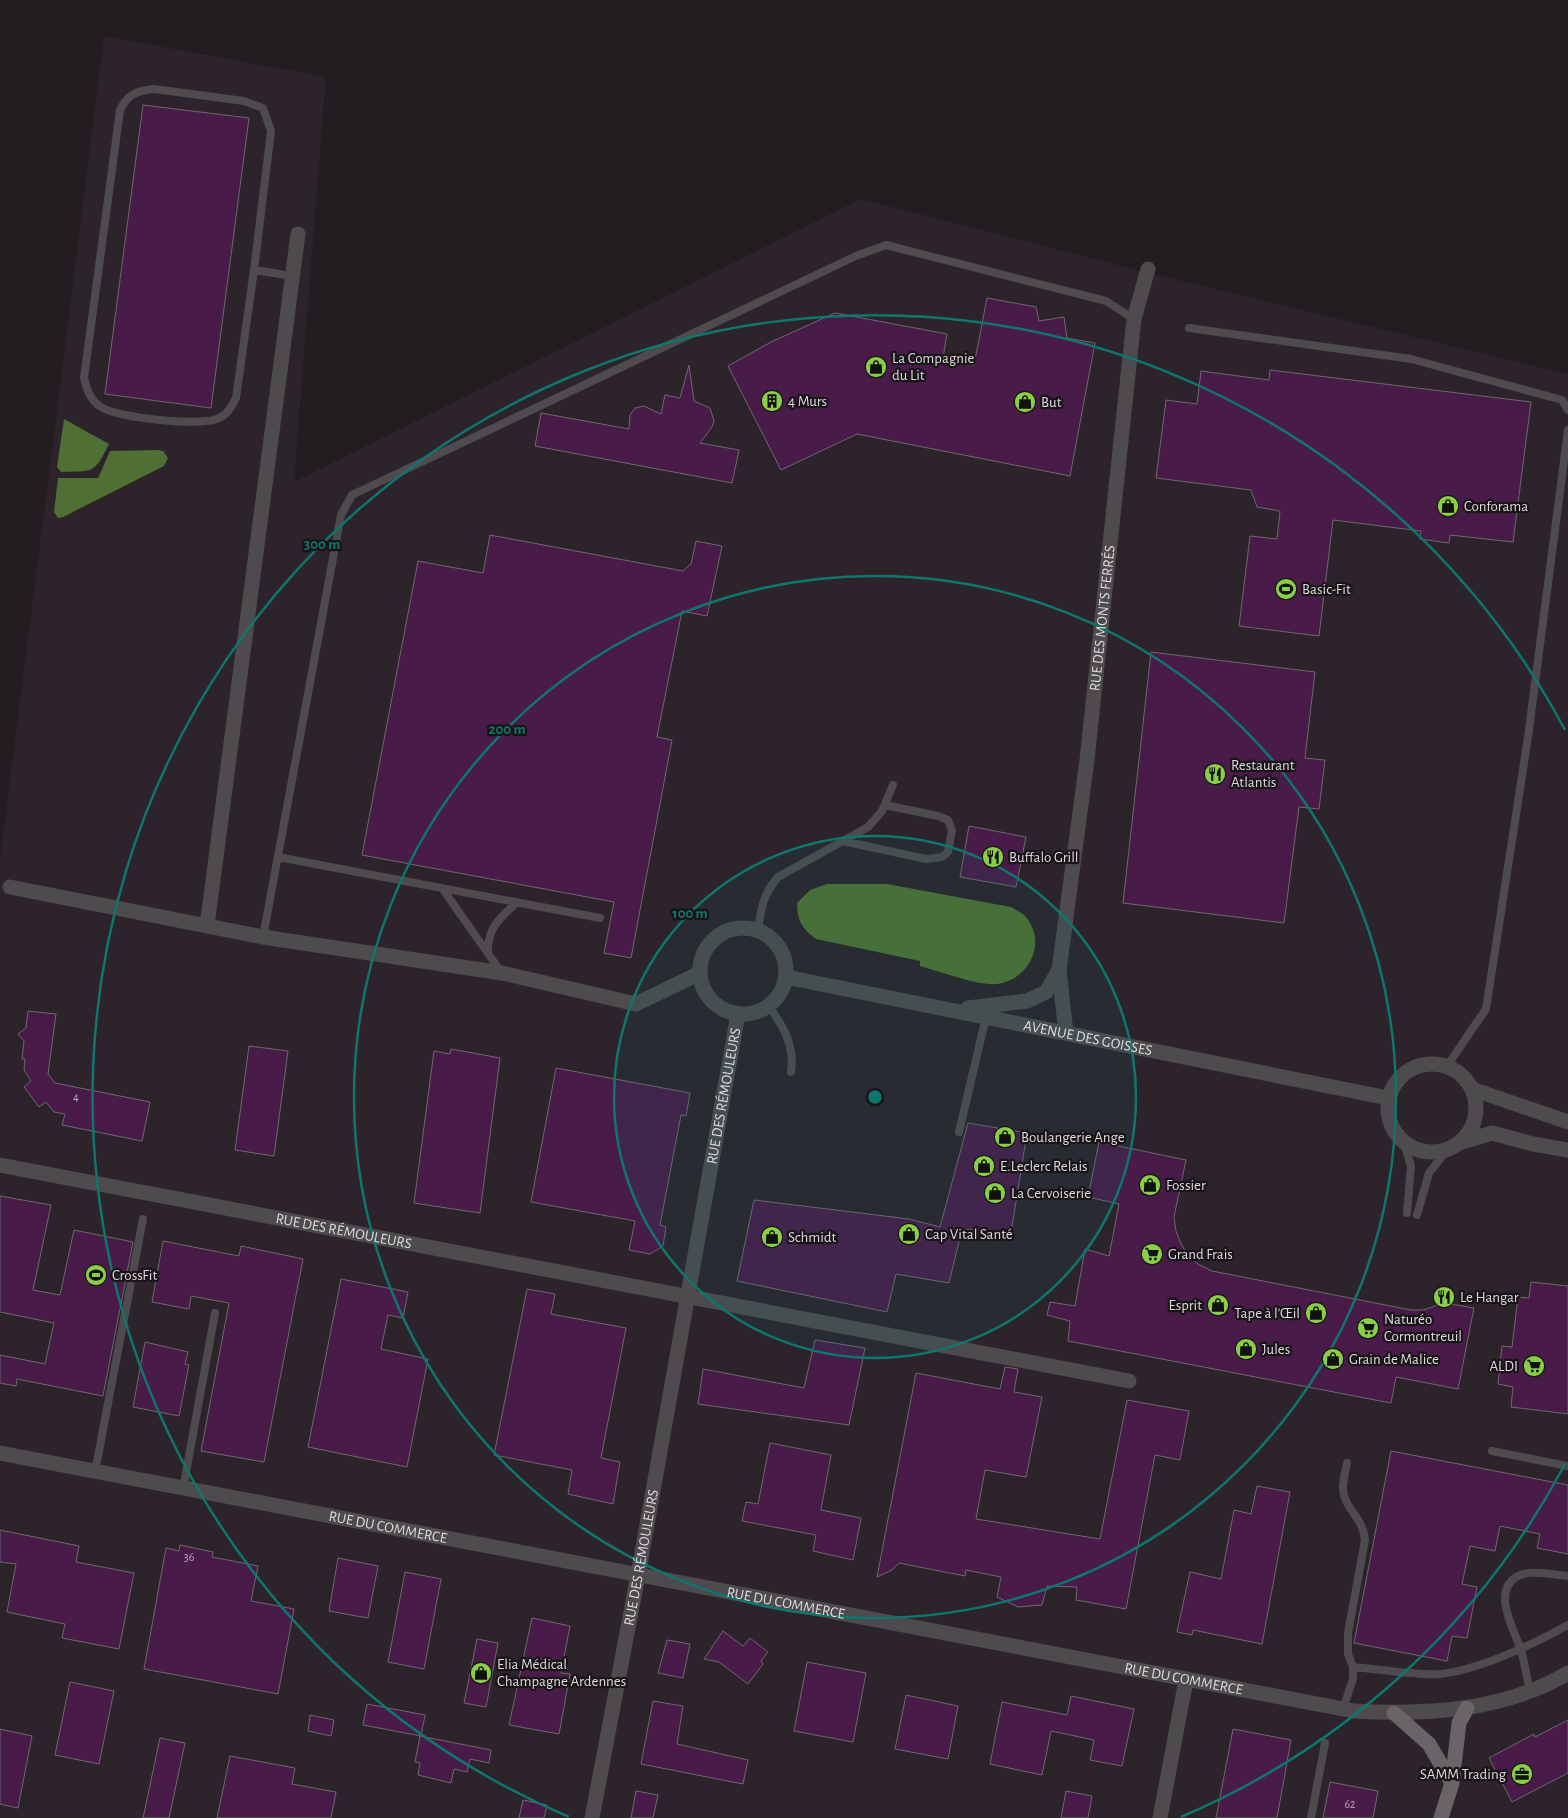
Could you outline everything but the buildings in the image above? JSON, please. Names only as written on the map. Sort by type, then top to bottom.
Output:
[{"type":"main road","points":[[1441,1818],[1452,1783],[1459,1723],[1467,1708]]},
{"type":"main road","points":[[1394,1713],[1429,1744],[1452,1783]]},
{"type":"street","points":[[207,926],[298,234]]},
{"type":"street","name":"RUE DES MONTS FERRÉS","points":[[1066,1033],[1062,1011],[1059,970],[1088,751],[1134,319],[1148,269]]},
{"type":"street","points":[[10,887],[263,937],[502,973],[636,1004],[700,974]]},
{"type":"street","points":[[744,928],[758,930],[771,938],[780,949],[786,962],[786,977],[781,991],[768,1005],[760,1010],[738,1014],[716,1005],[702,985],[700,974],[702,959],[708,947],[718,936],[730,930],[744,928]]},
{"type":"street","name":"RUE DES MONTS FERRÉS","points":[[950,1010],[1027,1002],[1046,992],[1059,970]]},
{"type":"street","name":"AVENUE DES GOISSES","points":[[786,977],[1388,1098]]},
{"type":"street","name":"RUE DES RÉMOULEURS","points":[[592,1818],[689,1297],[738,1014]]},
{"type":"street","points":[[1454,1146],[1470,1131],[1475,1118],[1476,1103],[1472,1089],[1462,1076],[1447,1066],[1432,1064],[1417,1066],[1404,1073],[1394,1084],[1388,1098],[1387,1111],[1390,1123],[1404,1143],[1425,1152],[1454,1146],[1492,1133],[1533,1144],[1568,1150]]},
{"type":"street","points":[[1472,1089],[1568,1122]]},
{"type":"street","name":"RUE DES RÉMOULEURS","points":[[0,1165],[689,1297]]},
{"type":"street","points":[[689,1297],[1129,1381]]},
{"type":"street","name":"RUE DU COMMERCE","points":[[0,1454],[1343,1709],[1394,1713],[1467,1708],[1530,1692],[1568,1673]]},
{"type":"street","points":[[1160,1818],[1186,1680]]},
{"type":"lane","points":[[154,89],[244,101],[263,108],[271,131],[254,270],[236,398],[230,409],[221,418],[198,423],[118,414],[101,407],[87,393],[84,378],[120,110],[126,98],[140,90],[154,89]]},
{"type":"lane","points":[[263,937],[341,516],[352,495],[848,260],[886,245],[1106,301],[1134,319]]},
{"type":"lane","points":[[254,270],[292,276]]},
{"type":"lane","points":[[1189,328],[1411,359],[1562,400],[1568,410]]},
{"type":"lane","points":[[1447,1066],[1486,1010],[1528,737],[1568,430]]},
{"type":"lane","points":[[758,930],[762,903],[768,889],[778,877],[868,827],[885,805],[894,784]]},
{"type":"lane","points":[[844,841],[926,859],[942,857],[948,852],[952,830],[948,820],[938,816],[885,805]]},
{"type":"lane","points":[[278,857],[600,918]]},
{"type":"lane","points":[[442,888],[502,973]]},
{"type":"lane","points":[[488,953],[487,940],[496,920],[517,902]]},
{"type":"lane","points":[[768,1005],[787,1033],[793,1058],[792,1072]]},
{"type":"lane","points":[[959,1132],[986,1017]]},
{"type":"lane","points":[[1404,1143],[1411,1166],[1407,1213]]},
{"type":"lane","points":[[1417,1215],[1429,1173],[1454,1146]]},
{"type":"lane","points":[[95,1472],[143,1219]]},
{"type":"lane","points":[[183,1488],[215,1314]]},
{"type":"lane","points":[[1492,1451],[1568,1466]]},
{"type":"lane","points":[[1343,1709],[1353,1679],[1353,1667],[1348,1654],[1348,1633],[1365,1540],[1360,1518],[1352,1510],[1343,1490],[1347,1463]]},
{"type":"lane","points":[[1530,1692],[1520,1649],[1509,1624],[1506,1605],[1507,1588],[1518,1577],[1534,1573],[1568,1576]]},
{"type":"lane","points":[[1353,1667],[1439,1674],[1466,1668],[1520,1649],[1568,1625]]},
{"type":"lane","points":[[1311,1818],[1324,1743]]},
{"type":"shaded area","points":[[104,36],[326,77],[294,482],[861,199],[1149,273],[1568,374],[1568,1818],[0,1818],[0,860]]},
{"type":"shaded area","points":[[64,419],[109,444],[100,461],[92,469],[87,471],[61,472],[57,467]]},
{"type":"shaded area","points":[[110,451],[163,451],[168,458],[164,466],[63,517],[58,518],[54,512],[58,478],[98,478]]},
{"type":"shaded area","points":[[827,884],[887,884],[1011,907],[1024,915],[1031,925],[1035,936],[1032,958],[1018,976],[1008,981],[989,984],[969,981],[920,966],[920,961],[816,939],[802,924],[798,915],[797,903],[810,890]]},
{"type":"place","name":"La Compagnie du Lit","points":[[876,367]]},
{"type":"place","name":"4 Murs","points":[[772,401]]},
{"type":"place","name":"But","points":[[1025,402]]},
{"type":"place","name":"Conforama","points":[[1448,506]]},
{"type":"place","name":"Basic-Fit","points":[[1286,589]]},
{"type":"place","name":"Restaurant Atlantis","points":[[1215,774]]},
{"type":"place","name":"Buffalo Grill","points":[[993,857]]},
{"type":"place","name":"Boulangerie Ange","points":[[1005,1137]]},
{"type":"place","name":"E.Leclerc Relais","points":[[984,1166]]},
{"type":"place","name":"Fossier","points":[[1150,1185]]},
{"type":"place","name":"La Cervoiserie","points":[[995,1193]]},
{"type":"place","name":"Cap Vital Santé","points":[[909,1234]]},
{"type":"place","name":"Schmidt","points":[[772,1237]]},
{"type":"place","name":"Grand Frais","points":[[1152,1254]]},
{"type":"place","name":"CrossFit","points":[[96,1275]]},
{"type":"place","name":"Le Hangar","points":[[1444,1297]]},
{"type":"place","name":"Esprit","points":[[1218,1305]]},
{"type":"place","name":"Tape à l'Œil","points":[[1316,1313]]},
{"type":"place","name":"Naturéo Cormontreuil","points":[[1368,1328]]},
{"type":"place","name":"Jules","points":[[1246,1349]]},
{"type":"place","name":"Grain de Malice","points":[[1333,1359]]},
{"type":"place","name":"ALDI","points":[[1534,1366]]},
{"type":"place","name":"Elia Médical Champagne Ardennes","points":[[481,1673]]},
{"type":"place","name":"SAMM Trading","points":[[1522,1774]]}]
